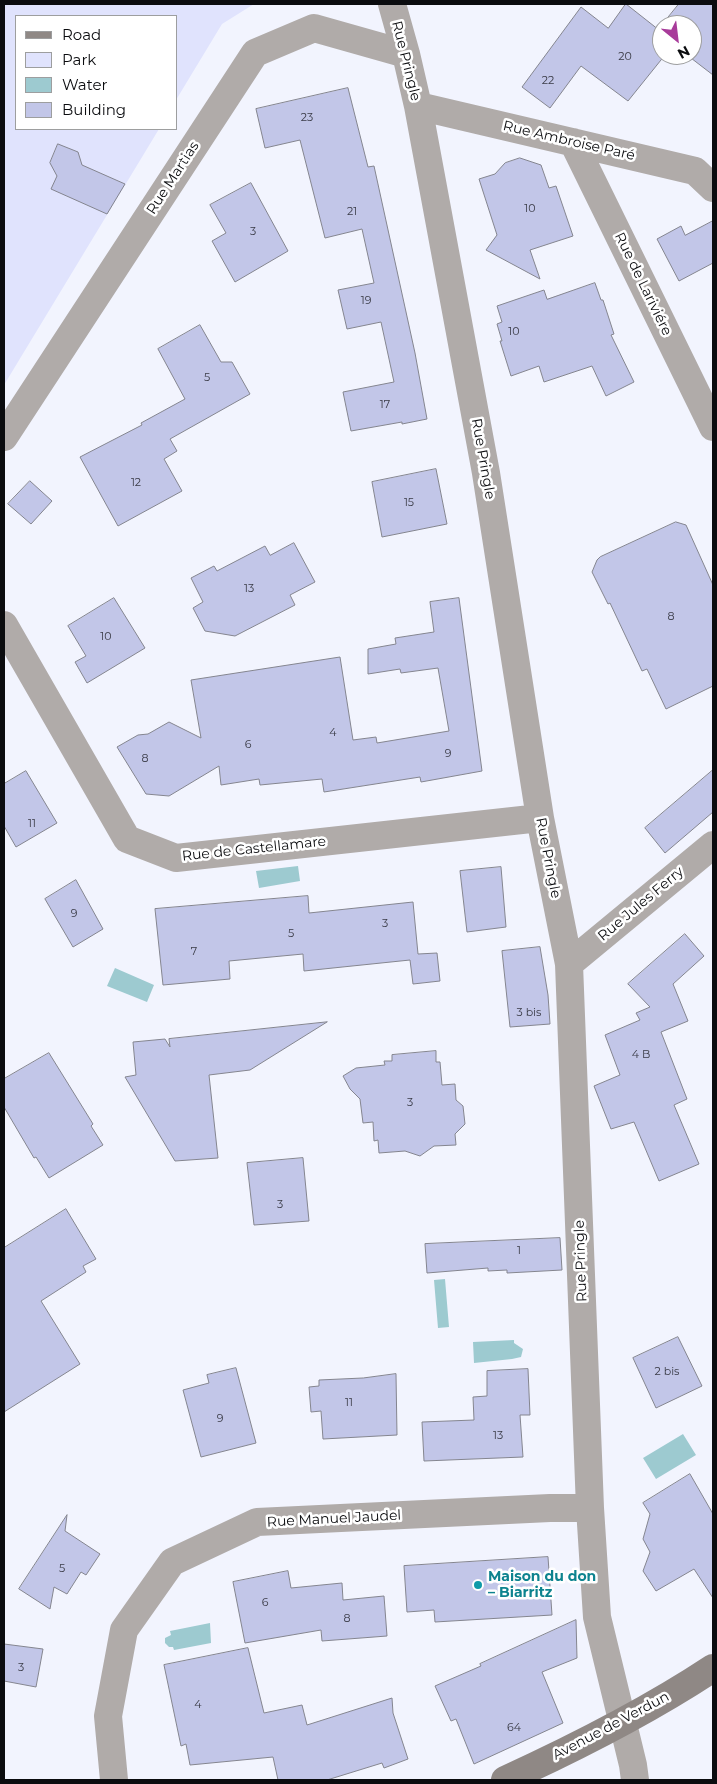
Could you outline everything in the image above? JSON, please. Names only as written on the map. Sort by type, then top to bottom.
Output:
[{"type":"main road","name":"Avenue de Verdun","points":[[505,1780],[676,1692],[713,1668]]},
{"type":"street","name":"Rue Pringle","points":[[392,4],[418,106],[486,473],[540,818],[569,964],[590,1508],[597,1617],[635,1780]]},
{"type":"street","name":"Rue Martias","points":[[4,436],[255,53],[314,28],[406,54]]},
{"type":"street","name":"Rue Ambroise Paré","points":[[418,106],[707,173]]},
{"type":"street","name":"Rue de Lariviére","points":[[573,142],[713,427]]},
{"type":"street","name":"Rue de Castellamare","points":[[4,625],[127,839],[176,858],[540,818]]},
{"type":"street","name":"Rue Jules Ferry","points":[[569,964],[713,845]]},
{"type":"street","name":"Rue Manuel Jaudel","points":[[114,1780],[108,1716],[124,1630],[172,1562],[256,1522],[550,1508],[590,1508]]},
{"type":"green space","points":[[4,4],[254,4],[222,24],[178,97],[178,15],[15,15],[15,130],[158,130],[4,385]]},
{"type":"water","points":[[298,866],[300,881],[259,888],[256,871]]},
{"type":"water","points":[[115,968],[154,985],[147,1002],[107,986]]},
{"type":"water","points":[[445,1279],[449,1327],[438,1328],[434,1280]]},
{"type":"water","points":[[514,1340],[514,1343],[523,1349],[521,1357],[474,1363],[473,1342]]},
{"type":"water","points":[[683,1434],[696,1455],[656,1479],[643,1458]]},
{"type":"water","points":[[210,1623],[211,1643],[174,1650],[173,1647],[169,1647],[165,1643],[165,1638],[171,1635],[170,1631]]},
{"type":"building","points":[[626,4],[652,24],[652,65],[657,65],[628,101],[581,66],[550,108],[522,87],[581,7],[608,28]]},
{"type":"building","points":[[679,4],[713,4],[713,75],[700,65],[702,65],[702,15],[670,15]]},
{"type":"building","points":[[348,88],[368,167],[374,166],[415,353],[427,419],[351,431],[343,392],[394,382],[381,322],[347,329],[338,290],[374,283],[362,229],[325,238],[300,140],[265,148],[256,109]]},
{"type":"building","points":[[58,144],[78,152],[82,165],[125,184],[107,214],[51,189],[57,176],[50,163]]},
{"type":"building","points":[[520,158],[541,165],[549,188],[556,186],[573,236],[530,250],[540,279],[486,250],[497,235],[479,179],[495,174],[505,163]]},
{"type":"building","points":[[251,183],[288,251],[235,282],[212,241],[226,233],[210,205]]},
{"type":"building","points":[[713,221],[713,263],[679,281],[657,239],[681,226],[685,235]]},
{"type":"building","points":[[595,283],[601,300],[603,300],[614,334],[611,335],[634,382],[606,396],[592,366],[544,382],[539,366],[511,376],[500,341],[502,341],[497,324],[502,322],[497,306],[544,290],[547,299]]},
{"type":"building","points":[[200,325],[221,362],[232,362],[250,394],[170,439],[177,451],[164,459],[182,491],[118,526],[80,457],[142,425],[141,423],[185,399],[158,349]]},
{"type":"building","points":[[436,469],[447,524],[382,537],[372,482]]},
{"type":"building","points":[[30,481],[52,501],[31,524],[8,504]]},
{"type":"building","points":[[676,522],[686,525],[713,585],[713,686],[666,709],[647,669],[642,671],[610,603],[608,604],[592,572],[600,557]]},
{"type":"building","points":[[294,543],[315,582],[290,595],[295,605],[235,636],[205,631],[193,608],[203,602],[191,578],[214,566],[217,571],[265,546],[270,555]]},
{"type":"building","points":[[114,598],[145,648],[87,683],[75,662],[86,656],[68,626]]},
{"type":"building","points":[[459,598],[482,771],[421,782],[420,777],[324,792],[322,779],[260,785],[259,779],[221,785],[219,766],[169,796],[146,794],[117,747],[138,735],[148,734],[169,722],[201,738],[191,680],[340,657],[353,740],[376,737],[377,743],[449,731],[438,668],[401,673],[400,669],[368,674],[368,649],[396,644],[395,638],[434,632],[430,602]]},
{"type":"building","points":[[713,770],[713,812],[665,853],[645,828]]},
{"type":"building","points":[[26,771],[57,823],[16,847],[4,826],[4,784]]},
{"type":"building","points":[[501,867],[506,927],[467,932],[460,871]]},
{"type":"building","points":[[76,880],[103,929],[73,947],[45,899]]},
{"type":"building","points":[[308,896],[309,913],[413,902],[418,954],[437,953],[440,981],[413,984],[410,960],[304,971],[303,954],[229,961],[230,979],[163,985],[155,909]]},
{"type":"building","points":[[685,934],[704,956],[673,984],[688,1021],[661,1032],[687,1099],[674,1105],[699,1164],[659,1181],[634,1122],[611,1129],[594,1086],[620,1075],[605,1035],[640,1020],[636,1013],[650,1007],[628,984]]},
{"type":"building","points":[[540,947],[548,995],[550,1024],[510,1027],[502,951]]},
{"type":"building","points":[[327,1022],[250,1070],[209,1075],[218,1158],[175,1161],[125,1077],[136,1075],[133,1042],[165,1039],[170,1047],[169,1039]]},
{"type":"building","points":[[436,1051],[436,1062],[440,1062],[442,1085],[455,1084],[456,1100],[463,1106],[465,1124],[455,1134],[456,1145],[434,1146],[420,1156],[405,1151],[379,1153],[378,1140],[374,1141],[373,1122],[363,1123],[360,1099],[350,1089],[343,1076],[356,1068],[385,1065],[384,1061],[392,1061],[392,1055]]},
{"type":"building","points":[[49,1053],[93,1124],[91,1126],[103,1145],[49,1178],[36,1157],[34,1158],[4,1107],[4,1079]]},
{"type":"building","points":[[303,1158],[309,1221],[254,1225],[247,1163]]},
{"type":"building","points":[[66,1209],[96,1259],[83,1266],[86,1272],[41,1301],[80,1364],[4,1412],[4,1248]]},
{"type":"building","points":[[560,1238],[562,1270],[507,1273],[507,1270],[488,1271],[488,1268],[427,1273],[425,1244]]},
{"type":"building","points":[[678,1337],[702,1386],[656,1408],[633,1358]]},
{"type":"building","points":[[236,1368],[256,1443],[201,1457],[183,1390],[209,1383],[207,1375]]},
{"type":"building","points":[[528,1369],[530,1415],[520,1415],[523,1457],[424,1461],[422,1422],[474,1420],[473,1397],[487,1396],[487,1371]]},
{"type":"building","points":[[396,1374],[397,1435],[323,1439],[321,1411],[311,1412],[309,1387],[319,1386],[319,1380]]},
{"type":"building","points":[[690,1474],[713,1514],[713,1598],[694,1569],[656,1591],[643,1571],[650,1552],[643,1539],[650,1514],[643,1503]]},
{"type":"building","points":[[67,1515],[65,1531],[100,1554],[86,1575],[81,1572],[67,1594],[54,1587],[50,1609],[19,1589]]},
{"type":"building","name":"Maison du don – Biarritz","points":[[548,1557],[552,1615],[435,1622],[434,1610],[407,1612],[404,1566]]},
{"type":"building","points":[[288,1571],[291,1588],[342,1583],[343,1600],[384,1596],[387,1636],[322,1641],[321,1630],[245,1643],[233,1582]]},
{"type":"building","points":[[576,1620],[577,1658],[542,1672],[563,1723],[474,1764],[456,1719],[451,1721],[435,1686]]},
{"type":"building","points":[[4,1644],[43,1649],[36,1687],[4,1681]]},
{"type":"building","points":[[248,1648],[264,1713],[302,1705],[307,1725],[392,1698],[393,1713],[408,1759],[384,1768],[382,1763],[327,1780],[278,1780],[273,1757],[190,1765],[186,1744],[181,1746],[164,1665]]},
{"type":"place","name":"Maison du don – Biarritz","points":[[478,1585]]}]
